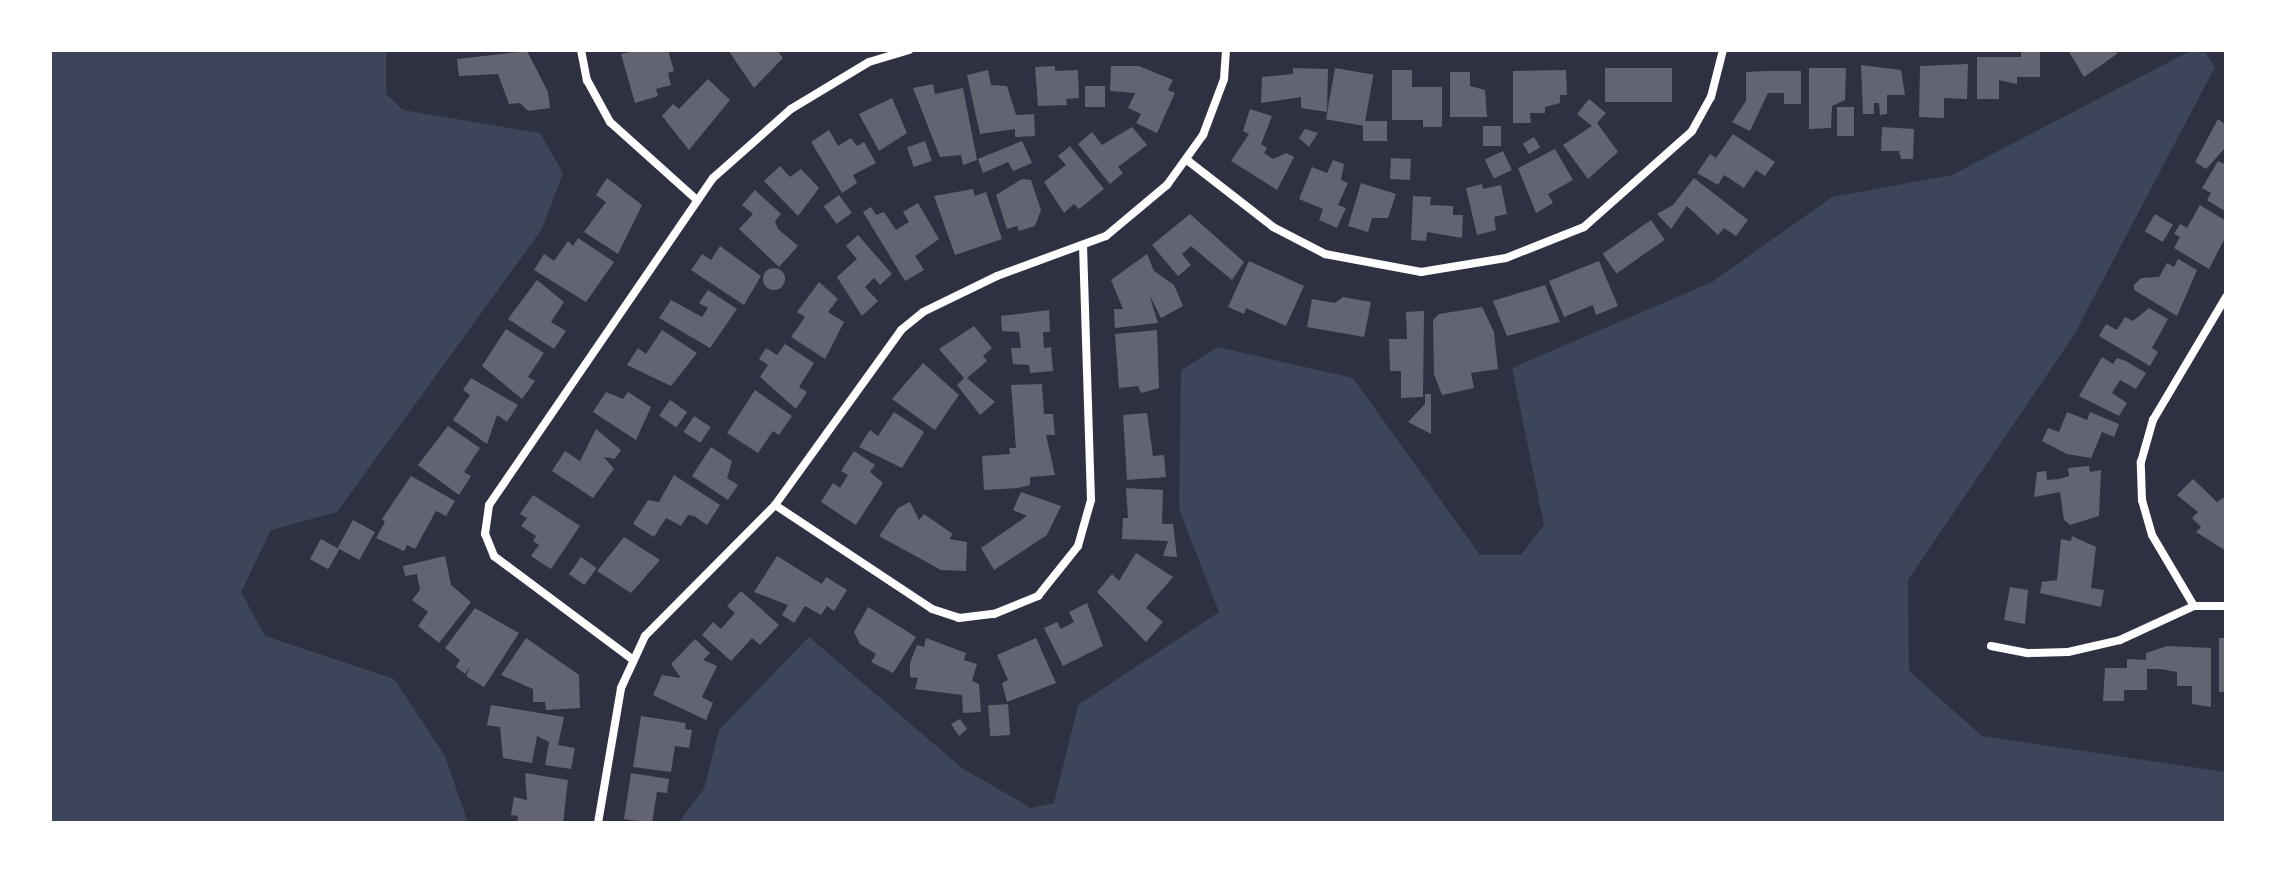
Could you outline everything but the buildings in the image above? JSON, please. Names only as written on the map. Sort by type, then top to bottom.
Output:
[{"type":"street","points":[[581,50],[587,80],[610,122],[697,200]]},
{"type":"street","points":[[632,659],[494,556],[485,534],[489,505],[713,178],[791,109],[869,62],[909,50]]},
{"type":"street","points":[[598,823],[621,688],[645,636],[775,505],[901,330],[923,312],[997,276],[1083,247],[1130,216],[1187,160],[1203,135],[1224,79],[1226,50]]},
{"type":"street","points":[[1187,160],[1273,227],[1325,254],[1421,272],[1506,258],[1584,227],[1692,131],[1711,97],[1723,50]]},
{"type":"street","points":[[775,505],[932,609],[971,617],[1038,596],[1078,546],[1091,500],[1083,247]]},
{"type":"street","points":[[2194,606],[2152,535],[2142,500],[2141,462],[2153,420],[2226,297]]},
{"type":"street","points":[[1991,646],[2028,653],[2068,652],[2120,640],[2194,606],[2226,606]]},
{"type":"shaded area","points":[[50,50],[386,50],[386,94],[403,110],[540,133],[563,173],[542,229],[337,512],[271,530],[241,592],[265,636],[394,679],[445,756],[468,823],[50,823]]},
{"type":"shaded area","points":[[2192,50],[2204,50],[2215,67],[2074,335],[1908,580],[1909,671],[1982,736],[2226,772],[2226,823],[678,823],[704,789],[719,730],[809,637],[962,768],[1031,808],[1054,803],[1078,705],[1219,612],[1179,509],[1181,370],[1218,347],[1353,378],[1480,555],[1521,555],[1544,525],[1512,368],[1712,282],[1832,197],[1952,175]]}]
